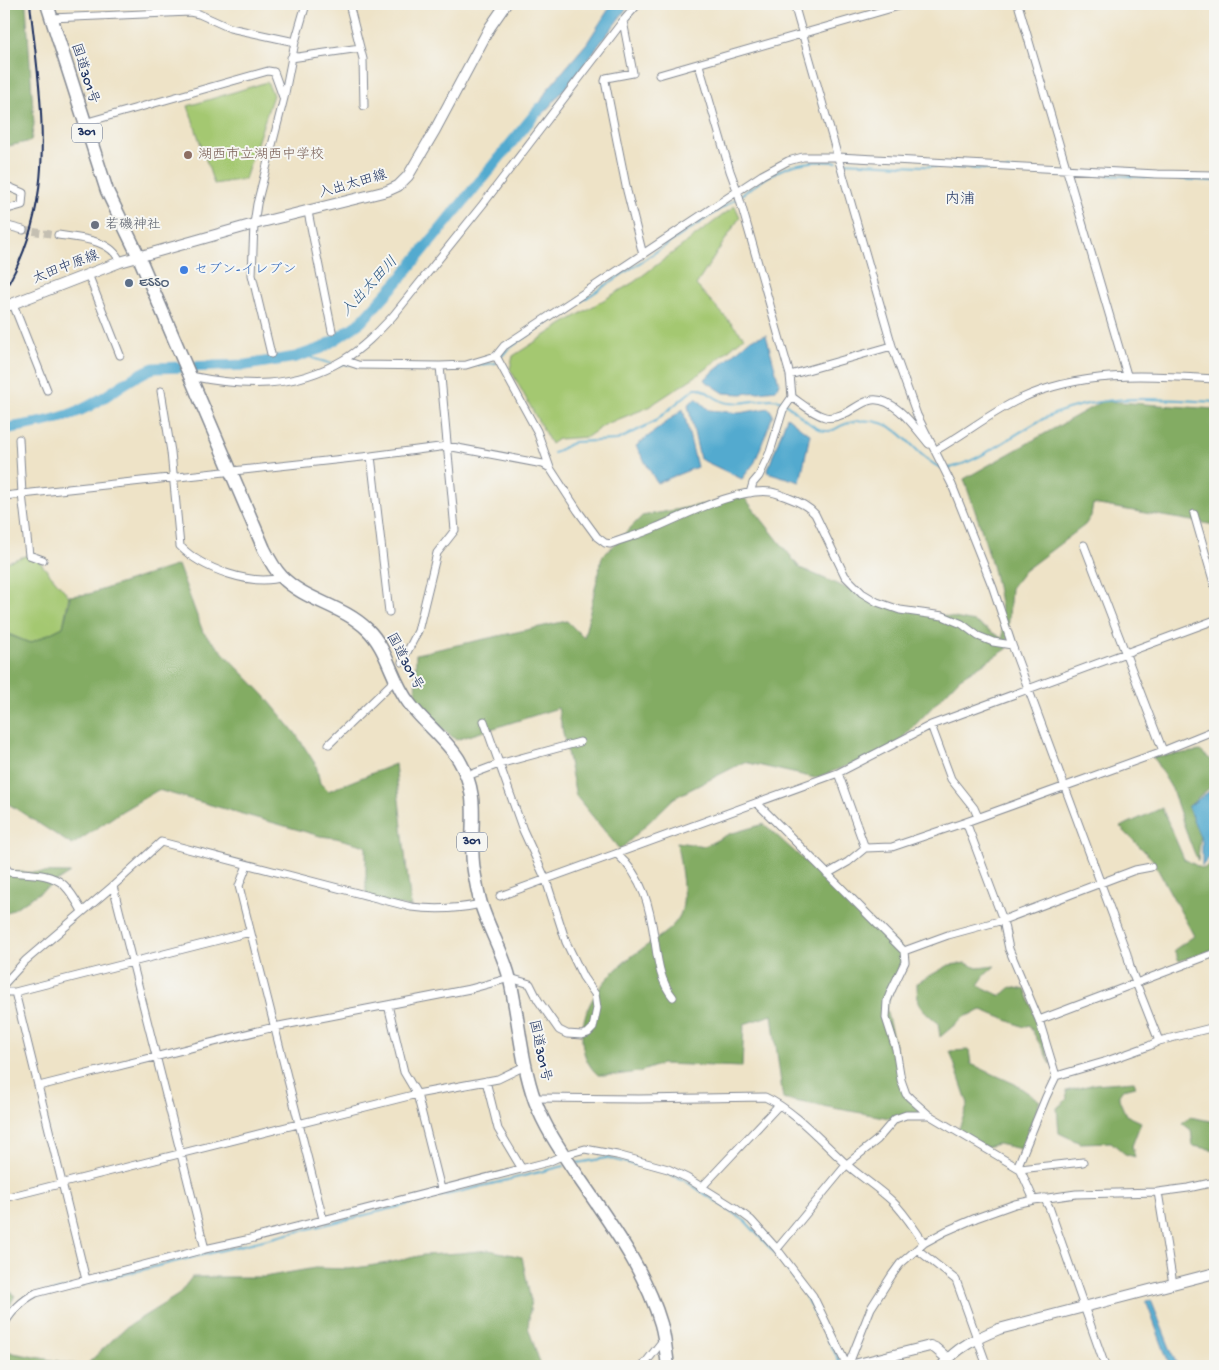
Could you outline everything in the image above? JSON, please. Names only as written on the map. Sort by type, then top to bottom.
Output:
[{"type":"highway","name":"国道301号","points":[[47,4],[107,191],[178,347],[264,549],[283,578],[305,594],[342,610],[369,631],[383,648],[396,680],[408,702],[456,756],[468,776],[473,800],[472,855],[481,904],[510,978],[525,1066],[534,1098],[543,1122],[627,1250],[645,1284],[665,1338],[668,1366]]},
{"type":"main road","name":"入出太田線","points":[[138,257],[254,224],[387,191],[398,186],[408,176],[490,27],[506,4]]},
{"type":"main road","name":"太田中原線","points":[[8,305],[120,262],[138,257]]},
{"type":"main road","points":[[848,1366],[930,1346],[935,1348],[945,1362],[976,1338],[999,1329],[1215,1273]]},
{"type":"street","points":[[159,4],[160,13]]},
{"type":"street","points":[[271,354],[252,275],[256,204],[306,4]]},
{"type":"street","points":[[349,4],[363,59],[364,106]]},
{"type":"street","points":[[189,376],[248,385],[288,381],[316,373],[343,360],[378,332],[483,204],[638,4]]},
{"type":"street","points":[[794,4],[892,346],[917,415],[952,485],[990,581],[1159,1041]]},
{"type":"street","points":[[659,75],[803,32],[906,4]]},
{"type":"street","points":[[1018,4],[1127,375]]},
{"type":"street","points":[[51,18],[160,13],[199,14],[230,28],[295,42]]},
{"type":"street","points":[[623,21],[633,73],[606,78],[605,81],[627,191],[643,255]]},
{"type":"street","points":[[292,58],[360,48]]},
{"type":"street","points":[[699,64],[730,171],[738,190],[790,375],[792,397],[784,410],[770,452],[759,476],[753,483],[750,493]]},
{"type":"street","points":[[84,122],[268,71],[274,72],[284,98]]},
{"type":"street","points":[[343,360],[358,365],[440,366],[466,365],[496,356],[504,346],[738,190],[788,161],[804,157],[838,156],[1157,174],[1215,175]]},
{"type":"street","points":[[4,185],[23,193],[23,202],[22,205],[4,210]]},
{"type":"street","points":[[308,212],[332,331]]},
{"type":"street","points":[[4,225],[23,230]]},
{"type":"street","points":[[58,235],[98,242],[118,256],[120,262]]},
{"type":"street","points":[[88,274],[120,355]]},
{"type":"street","points":[[8,305],[47,390]]},
{"type":"street","points":[[790,375],[892,346]]},
{"type":"street","points":[[496,356],[537,431],[550,468],[597,537],[608,544],[657,527],[693,511],[750,493],[771,492],[809,507],[820,522],[845,576],[862,593],[877,602],[900,610],[943,616],[962,624],[978,636],[993,642],[1012,645]]},
{"type":"street","points":[[402,662],[418,631],[437,553],[456,530],[440,366]]},
{"type":"street","points":[[936,450],[960,437],[990,415],[1036,392],[1056,385],[1127,375],[1215,379]]},
{"type":"street","points":[[161,391],[171,452],[180,546],[209,566],[230,574],[272,581],[283,578]]},
{"type":"street","points":[[792,397],[812,411],[830,418],[872,400],[883,401],[906,416],[936,450]]},
{"type":"street","points":[[19,439],[22,494],[29,555],[43,560]]},
{"type":"street","points":[[4,496],[447,446],[543,464],[550,468]]},
{"type":"street","points":[[371,456],[389,612]]},
{"type":"street","points":[[1194,514],[1215,586]]},
{"type":"street","points":[[1084,545],[1163,751]]},
{"type":"street","points":[[500,896],[838,773],[931,725],[1215,620]]},
{"type":"street","points":[[329,744],[396,680]]},
{"type":"street","points":[[38,1086],[274,1027],[470,989],[510,978],[530,984],[538,1000],[559,1030],[567,1034],[582,1035],[593,1028],[597,1008],[594,994],[566,942],[546,880],[523,830],[484,721]]},
{"type":"street","points":[[931,725],[951,779],[974,808],[978,817]]},
{"type":"street","points":[[827,874],[848,862],[865,848],[892,847],[1163,751],[1215,730]]},
{"type":"street","points":[[468,776],[499,764],[580,742]]},
{"type":"street","points":[[838,773],[865,848]]},
{"type":"street","points":[[757,803],[904,951],[905,962],[890,991],[886,1018],[896,1049],[901,1080],[906,1094],[929,1115],[1020,1169],[1083,1162]]},
{"type":"street","points":[[966,822],[1003,920],[1010,949],[1039,1020],[1056,1076],[1019,1164],[1034,1200]]},
{"type":"street","points":[[4,984],[25,961],[113,886],[161,842],[411,907],[427,909],[467,908],[481,904]]},
{"type":"street","points":[[617,854],[630,866],[642,887],[652,922],[662,979],[673,997]]},
{"type":"street","points":[[4,865],[10,872],[34,873],[63,884],[82,911]]},
{"type":"street","points":[[247,865],[239,886],[323,1219]]},
{"type":"street","points":[[904,951],[948,935],[1003,920],[1135,870],[1151,867]]},
{"type":"street","points":[[113,886],[205,1248]]},
{"type":"street","points":[[4,992],[15,992],[250,932]]},
{"type":"street","points":[[1039,1020],[1215,953]]},
{"type":"street","points":[[15,992],[86,1280]]},
{"type":"street","points":[[388,1004],[404,1072],[417,1094],[441,1189]]},
{"type":"street","points":[[1056,1076],[1104,1062],[1159,1041],[1215,1027]]},
{"type":"street","points":[[4,1198],[417,1094],[498,1079],[525,1066]]},
{"type":"street","points":[[486,1081],[498,1128],[522,1169]]},
{"type":"street","points":[[534,1098],[765,1097],[779,1105],[805,1126],[846,1164],[892,1201],[924,1243]]},
{"type":"street","points":[[701,1188],[779,1105]]},
{"type":"street","points":[[777,1249],[846,1164],[877,1140],[895,1119],[906,1115],[929,1115]]},
{"type":"street","points":[[4,1324],[12,1311],[24,1299],[36,1293],[205,1248],[246,1240],[522,1169],[585,1149],[617,1155],[668,1169],[687,1178],[750,1220],[777,1249],[813,1296],[848,1366]]},
{"type":"street","points":[[848,1366],[871,1308],[900,1264],[924,1243],[976,1218],[1014,1204],[1076,1194],[1158,1192],[1215,1182]]},
{"type":"street","points":[[1158,1192],[1173,1284]]},
{"type":"street","points":[[1044,1198],[1049,1207],[1105,1366]]},
{"type":"street","points":[[918,1250],[956,1280],[987,1366]]},
{"type":"street","points":[[643,1366],[665,1338]]},
{"type":"green space","points":[[4,4],[26,4],[34,124],[31,141],[9,146],[4,140]]},
{"type":"green space","points":[[267,82],[273,95],[245,179],[214,184],[188,106]]},
{"type":"green space","points":[[735,206],[740,217],[696,285],[744,337],[705,370],[647,408],[606,424],[587,437],[558,439],[551,444],[510,369],[513,356],[634,282]]},
{"type":"green space","points":[[1103,401],[1215,409],[1215,525],[1093,504],[1091,516],[1085,525],[1024,571],[1011,588],[1007,649],[960,678],[892,749],[815,778],[744,762],[674,798],[620,850],[576,796],[558,708],[456,740],[415,705],[416,654],[567,621],[584,638],[602,557],[642,516],[744,497],[800,568],[883,604],[975,622],[1003,639],[1002,618],[995,577],[964,479]]},
{"type":"green space","points":[[28,555],[37,559],[69,596],[63,627],[30,643],[4,632],[4,563]]},
{"type":"green space","points":[[178,565],[203,632],[264,695],[296,734],[316,765],[320,783],[328,791],[395,764],[411,907],[366,901],[366,846],[320,836],[158,790],[122,811],[72,845],[4,801],[4,633],[30,643],[63,627],[70,599],[69,596],[89,594]]},
{"type":"green space","points":[[1200,751],[1215,763],[1215,783],[1188,807],[1200,837],[1198,861],[1172,789],[1153,757]]},
{"type":"green space","points":[[1162,808],[1184,859],[1203,869],[1215,860],[1215,949],[1179,961],[1174,950],[1194,936],[1152,859],[1120,827]]},
{"type":"green space","points":[[764,824],[904,951],[886,1009],[905,1089],[922,1115],[895,1119],[783,1099],[772,1015],[744,1024],[742,1067],[662,1064],[639,1072],[598,1075],[588,1063],[583,1048],[583,1023],[593,998],[620,966],[667,931],[676,922],[682,910],[683,891],[677,842],[705,846],[729,834]]},
{"type":"green space","points":[[4,866],[10,872],[70,873],[4,915]]},
{"type":"green space","points":[[966,963],[977,968],[995,966],[978,985],[1001,996],[1011,987],[1026,990],[1051,1064],[1029,1025],[1024,1027],[982,1010],[964,1017],[940,1037],[938,1023],[924,1010],[919,1002],[917,983],[949,965]]},
{"type":"green space","points":[[969,1050],[971,1064],[1015,1084],[1040,1101],[1021,1149],[998,1144],[986,1147],[958,1131],[968,1104],[950,1051]]},
{"type":"green space","points":[[1134,1081],[1136,1086],[1120,1092],[1119,1098],[1126,1115],[1141,1122],[1132,1146],[1135,1157],[1125,1154],[1111,1142],[1080,1143],[1059,1133],[1057,1108],[1067,1099],[1066,1091],[1095,1084]]},
{"type":"green space","points":[[1190,1117],[1215,1122],[1215,1150],[1193,1146],[1191,1130],[1182,1123]]},
{"type":"green space","points":[[489,1250],[522,1257],[531,1302],[528,1327],[541,1366],[85,1366],[125,1328],[178,1295],[192,1277],[264,1277],[315,1268],[349,1269],[423,1255]]},
{"type":"green space","points":[[4,1286],[15,1295],[4,1319]]},
{"type":"green space","points":[[4,1349],[13,1353],[85,1366],[4,1366]]},
{"type":"water","points":[[612,4],[630,4],[573,79],[542,115],[531,120],[547,90],[587,43]]},
{"type":"water","points":[[766,335],[779,383],[776,390],[741,394],[724,393],[704,380],[751,339]]},
{"type":"water","points":[[696,398],[709,410],[739,413],[769,408],[773,415],[755,462],[742,479],[700,459],[688,405]]},
{"type":"water","points":[[683,409],[697,467],[657,483],[636,446]]},
{"type":"water","points":[[787,417],[810,434],[800,482],[767,472]]},
{"type":"water","points":[[1215,787],[1215,851],[1202,866],[1202,842],[1188,807]]},
{"type":"water","points":[[1151,1300],[1177,1366],[1170,1366],[1146,1301]]},
{"type":"waterway","name":"入出太田川","points":[[4,429],[44,422],[74,413],[154,368],[246,365],[296,357],[322,348],[361,322],[399,280],[540,108]]},
{"type":"waterway","points":[[741,195],[785,168],[808,162],[837,162]]},
{"type":"waterway","points":[[842,162],[1064,173]]},
{"type":"waterway","points":[[1069,173],[1215,181]]},
{"type":"waterway","points":[[499,359],[518,342],[737,198]]},
{"type":"waterway","points":[[306,354],[312,358],[332,364]]},
{"type":"waterway","points":[[476,365],[496,363]]},
{"type":"waterway","points":[[339,365],[349,365]]},
{"type":"waterway","points":[[554,453],[574,442],[617,440],[626,436],[654,422],[695,388],[699,388],[721,401],[729,403],[777,399],[787,404],[811,424],[823,431],[831,431],[847,423],[857,421],[881,423],[897,432],[925,458],[941,468]]},
{"type":"waterway","points":[[945,469],[983,454],[1043,419],[1064,410],[1084,405],[1128,399],[1215,402]]},
{"type":"waterway","points":[[577,1163],[607,1158],[663,1172],[684,1180],[745,1221],[774,1252],[801,1288],[842,1366]]},
{"type":"waterway","points":[[44,1294],[564,1166]]},
{"type":"tunnel","points":[[23,230],[58,235]]},
{"type":"railway","points":[[4,291],[21,257],[33,222],[39,187],[42,151],[41,115],[30,4]]},
{"type":"place","name":"湖西市立湖西中学校","points":[[188,155]]},
{"type":"place","name":"若磯神社","points":[[95,225]]},
{"type":"place","name":"セブン-イレブン","points":[[184,270]]},
{"type":"place","name":"ESSO","points":[[129,283]]},
{"type":"district","name":"内浦","points":[[960,200]]}]
